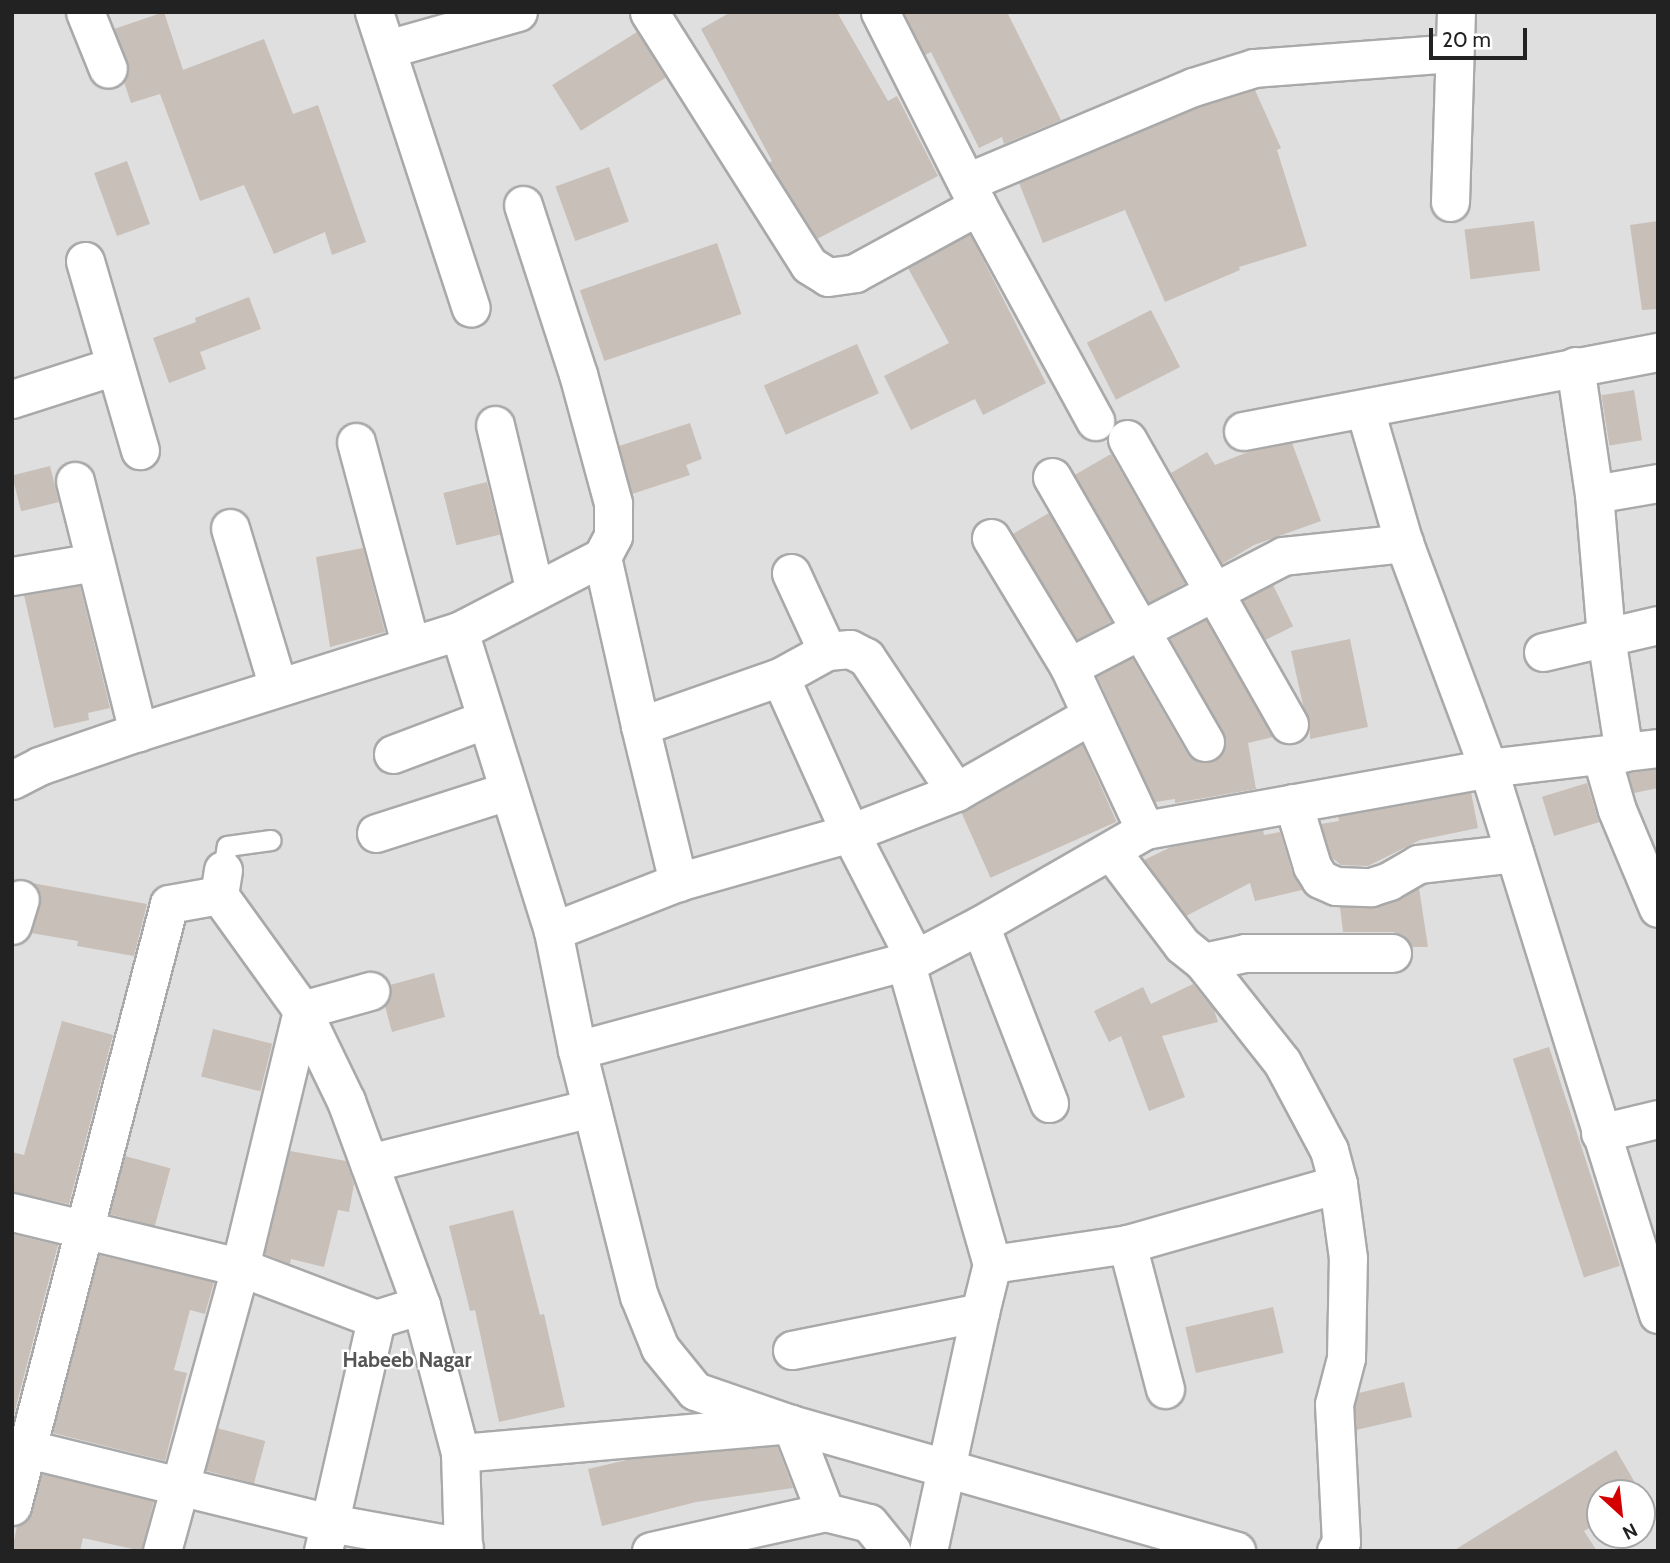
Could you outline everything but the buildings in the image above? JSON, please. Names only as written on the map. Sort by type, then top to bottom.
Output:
[{"type":"street","points":[[85,12],[108,69]]},
{"type":"street","points":[[374,12],[471,308]]},
{"type":"street","points":[[387,49],[518,12]]},
{"type":"street","points":[[649,12],[809,265],[828,277],[855,273],[973,194],[1193,87],[1254,68],[1453,53]]},
{"type":"street","points":[[880,12],[973,194],[1095,421]]},
{"type":"street","points":[[1450,202],[1455,12]]},
{"type":"street","points":[[12,780],[39,766],[138,732],[458,631],[602,556],[613,536],[613,503],[578,374],[523,205]]},
{"type":"street","points":[[85,261],[140,450]]},
{"type":"street","points":[[1243,431],[1365,410],[1575,366],[1658,352]]},
{"type":"street","points":[[12,399],[116,366]]},
{"type":"street","points":[[1575,366],[1594,494],[1606,637],[1628,752],[1621,822],[1658,908]]},
{"type":"street","points":[[1365,410],[1404,542],[1488,768],[1658,1314]]},
{"type":"street","points":[[495,425],[535,591]]},
{"type":"street","points":[[1127,439],[1289,724]]},
{"type":"street","points":[[356,442],[410,644]]},
{"type":"street","points":[[1052,477],[1205,742]]},
{"type":"street","points":[[75,481],[138,732]]},
{"type":"street","points":[[1594,494],[1658,483]]},
{"type":"street","points":[[230,528],[278,687]]},
{"type":"street","points":[[991,538],[1069,667],[1145,830]]},
{"type":"street","points":[[1069,667],[1283,556],[1404,542]]},
{"type":"street","points":[[602,556],[639,726],[678,882]]},
{"type":"street","points":[[12,576],[95,562]]},
{"type":"street","points":[[791,573],[827,651]]},
{"type":"street","points":[[1543,652],[1658,625]]},
{"type":"street","points":[[458,631],[553,931],[577,1050],[639,1296],[660,1348],[695,1391],[790,1424],[1236,1551]]},
{"type":"street","points":[[639,726],[780,677],[827,651],[850,649],[866,657],[956,792]]},
{"type":"street","points":[[780,677],[910,960],[992,1264],[928,1551]]},
{"type":"street","points":[[553,931],[678,882],[850,833],[956,792],[1091,715]]},
{"type":"street","points":[[393,754],[486,719]]},
{"type":"street","points":[[577,1050],[910,960],[980,925],[1145,830],[1488,768],[1628,752]]},
{"type":"street","points":[[376,833],[508,791]]},
{"type":"street","points":[[1293,803],[1312,866],[1320,880],[1336,886],[1371,887],[1418,864],[1514,853]]},
{"type":"street","points":[[1111,850],[1182,945],[1203,962],[1282,1062],[1329,1150],[1338,1184],[1348,1258],[1346,1358],[1334,1404],[1341,1542],[1336,1551]]},
{"type":"street","points":[[12,1506],[20,1447],[83,1231],[169,904],[221,882],[302,1010],[346,1101],[421,1304],[460,1453],[463,1549],[326,1537],[178,1488],[20,1447]]},
{"type":"street","points":[[980,925],[1049,1103]]},
{"type":"street","points":[[1203,962],[1245,953],[1392,953]]},
{"type":"street","points":[[302,1010],[370,991]]},
{"type":"street","points":[[162,1551],[240,1267],[302,1010]]},
{"type":"street","points":[[369,1163],[591,1108]]},
{"type":"street","points":[[1600,1133],[1658,1119]]},
{"type":"street","points":[[992,1264],[1127,1244],[1338,1184]]},
{"type":"street","points":[[12,1212],[240,1267],[376,1319],[421,1304]]},
{"type":"street","points":[[1127,1244],[1165,1388]]},
{"type":"street","points":[[792,1350],[980,1312]]},
{"type":"street","points":[[326,1537],[376,1319]]},
{"type":"street","points":[[460,1453],[790,1424]]},
{"type":"street","points":[[790,1424],[825,1512]]},
{"type":"street","points":[[651,1551],[825,1512],[869,1523],[892,1551]]},
{"type":"lane","points":[[221,882],[227,846],[271,840]]},
{"type":"shaded area","points":[[12,12],[1658,12],[1658,1551],[12,1551]]},
{"type":"district","name":"Habeeb Nagar","points":[[407,1360]]}]
